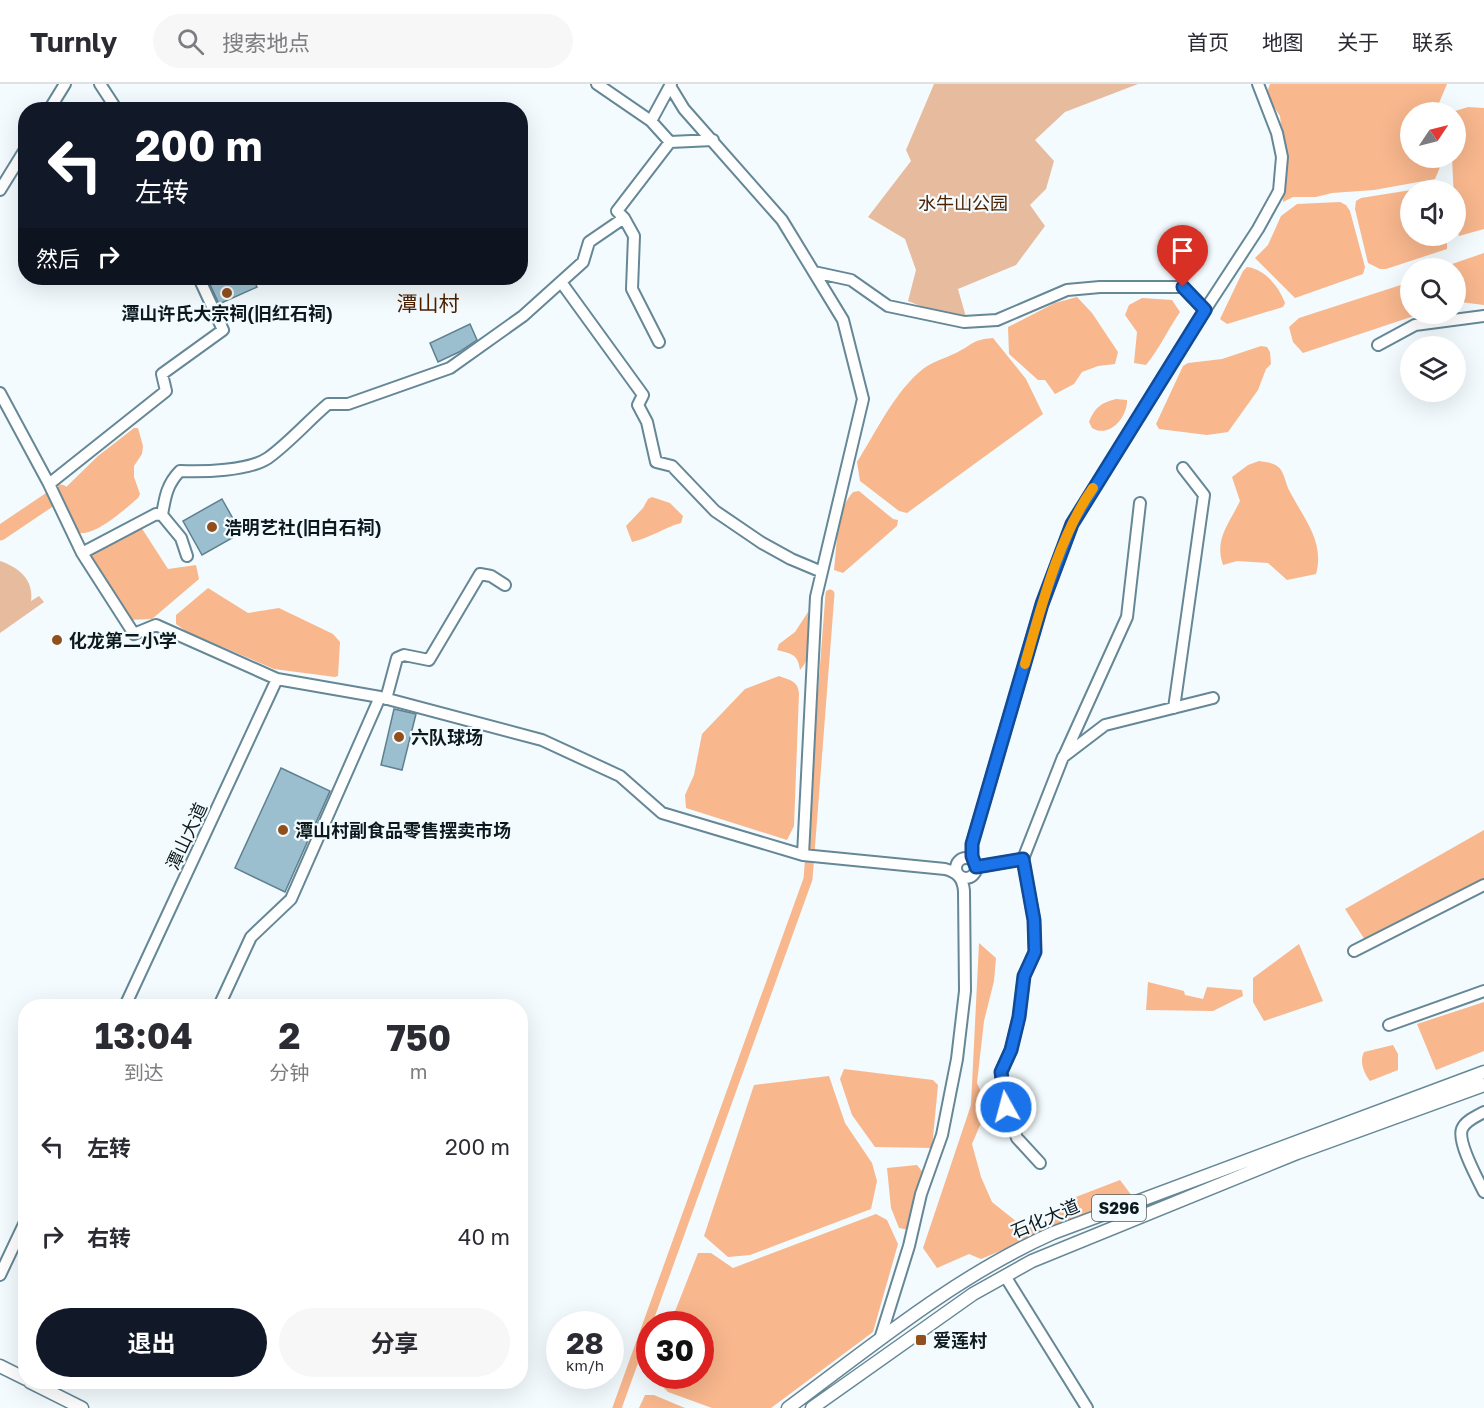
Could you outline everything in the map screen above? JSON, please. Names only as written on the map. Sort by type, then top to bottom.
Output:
[{"type":"main road","name":"石化大道","points":[[788,1408],[963,1280],[1020,1247],[1484,1072]]},
{"type":"main road","name":"石化大道","points":[[812,1408],[973,1294],[1032,1261],[1297,1154],[1484,1085]]},
{"type":"main road","points":[[0,1366],[18,1375]]},
{"type":"main road","points":[[51,1389],[82,1408]]},
{"type":"street","points":[[54,102],[65,84]]},
{"type":"street","points":[[100,84],[112,102]]},
{"type":"street","points":[[597,84],[651,121],[670,142]]},
{"type":"street","points":[[880,1339],[909,1246],[921,1194],[942,1135],[957,1059],[965,991],[964,884],[956,867],[972,844],[1042,604],[1072,524],[1258,229],[1279,191],[1282,157],[1277,134],[1258,84]]},
{"type":"street","points":[[651,121],[671,85]]},
{"type":"street","points":[[671,85],[684,109],[782,220],[814,272],[843,320],[863,399],[816,597],[803,855]]},
{"type":"street","points":[[659,342],[632,289],[634,237],[624,218],[617,211],[670,142],[713,140]]},
{"type":"street","points":[[0,190],[18,161]]},
{"type":"street","points":[[162,515],[166,491],[171,480],[180,471],[245,466],[267,459],[327,404],[348,404],[450,368],[523,316],[583,262],[589,242],[624,218]]},
{"type":"street","points":[[814,272],[851,280],[888,306],[964,322],[998,320],[1067,290],[1100,287],[1183,287],[1205,310]]},
{"type":"street","points":[[561,282],[643,395],[638,405],[646,422],[656,462],[672,466],[715,511],[762,543],[822,572]]},
{"type":"street","points":[[50,487],[166,391],[162,374],[223,330],[202,285]]},
{"type":"street","points":[[1378,345],[1415,325],[1484,316]]},
{"type":"street","points":[[0,393],[82,553],[134,634],[156,625],[277,679],[383,698],[542,740],[620,776],[662,813],[803,855],[945,869],[963,878],[974,869],[1023,859]]},
{"type":"street","points":[[1174,708],[1204,495],[1183,468]]},
{"type":"street","points":[[1040,1163],[1017,1138],[1006,1107],[1001,1072],[1011,1050],[1019,1017],[1024,976],[1035,952],[1034,920],[1023,859],[1063,758],[1127,616],[1140,503]]},
{"type":"street","points":[[82,553],[156,514],[162,515],[181,538],[187,556]]},
{"type":"street","points":[[222,999],[251,937],[291,899],[383,698],[397,658],[404,655],[429,660],[480,574],[491,576],[505,585]]},
{"type":"street","name":"潭山大道","points":[[128,999],[277,679]]},
{"type":"street","points":[[1063,758],[1105,724],[1213,698]]},
{"type":"street","points":[[964,891],[974,869],[972,844]]},
{"type":"street","points":[[945,869],[960,861],[970,859],[974,869]]},
{"type":"street","points":[[1354,951],[1484,885]]},
{"type":"street","points":[[1389,1025],[1484,991]]},
{"type":"street","points":[[1484,1112],[1468,1121],[1462,1128],[1461,1134],[1463,1146],[1484,1192]]},
{"type":"street","points":[[0,1275],[18,1237]]},
{"type":"street","points":[[1005,1276],[1087,1408]]},
{"type":"green space","name":"水牛山公园","points":[[934,84],[1138,84],[1065,112],[1035,140],[1054,161],[1046,189],[1030,205],[1045,226],[1016,265],[958,289],[966,317],[933,311],[908,301],[916,270],[905,239],[868,217],[911,161],[906,150]]},
{"type":"green space","points":[[0,561],[19,570],[27,580],[30,586],[31,601],[39,596],[44,602],[0,633]]},
{"type":"shaded area","points":[[1270,84],[1447,84],[1439,102],[1400,102],[1400,168],[1440,168],[1435,179],[1400,180],[1400,185],[1316,197],[1293,197],[1283,202],[1284,152],[1280,116],[1266,95]]},
{"type":"shaded area","points":[[1466,108],[1484,108],[1484,229],[1466,234],[1466,180],[1453,180],[1452,168],[1466,168]]},
{"type":"shaded area","points":[[1400,192],[1400,246],[1447,246],[1447,249],[1420,258],[1400,258],[1400,264],[1386,269],[1380,269],[1368,263],[1355,209],[1356,201],[1361,198]]},
{"type":"shaded area","points":[[1340,202],[1350,211],[1365,267],[1363,274],[1295,298],[1255,258],[1268,245],[1281,216],[1297,204]]},
{"type":"shaded area","points":[[1484,253],[1484,305],[1466,303],[1466,259]]},
{"type":"shaded area","points":[[1247,267],[1260,271],[1271,280],[1285,303],[1283,307],[1227,324],[1220,319]]},
{"type":"shaded area","points":[[1400,285],[1400,321],[1303,353],[1293,342],[1289,327],[1299,318]]},
{"type":"shaded area","points":[[1077,297],[1092,313],[1118,352],[1115,364],[1098,366],[1082,372],[1074,384],[1055,394],[1045,380],[1038,380],[1009,354],[1008,327],[1055,303]]},
{"type":"shaded area","points":[[1142,298],[1172,300],[1180,312],[1146,365],[1134,363],[1137,332],[1125,315],[1129,305]]},
{"type":"shaded area","points":[[993,338],[1026,379],[1043,414],[907,513],[899,511],[860,481],[857,462],[895,400],[913,378],[934,362],[980,340]]},
{"type":"shaded area","points":[[1261,346],[1267,347],[1270,352],[1271,364],[1266,369],[1258,390],[1228,432],[1207,435],[1159,429],[1156,424],[1183,366],[1188,363],[1222,359]]},
{"type":"shaded area","points":[[1116,399],[1127,400],[1127,406],[1117,424],[1105,431],[1092,428],[1089,422],[1096,409]]},
{"type":"shaded area","points":[[134,428],[138,428],[143,446],[142,454],[134,466],[134,477],[140,494],[138,498],[102,526],[87,533],[80,533],[63,505],[61,492],[98,456]]},
{"type":"shaded area","points":[[1259,461],[1274,464],[1279,468],[1307,521],[1318,551],[1316,574],[1287,580],[1268,563],[1237,561],[1223,565],[1220,547],[1222,539],[1240,501],[1232,477],[1248,465]]},
{"type":"shaded area","points":[[859,491],[893,519],[898,520],[897,526],[843,573],[834,570],[840,518],[847,500],[853,492]]},
{"type":"shaded area","points":[[652,497],[670,503],[683,516],[681,523],[632,542],[626,526]]},
{"type":"shaded area","points":[[141,527],[168,569],[196,565],[199,579],[152,619],[126,620],[88,556],[91,551]]},
{"type":"shaded area","points":[[208,588],[248,613],[279,608],[333,634],[340,642],[338,676],[274,669],[187,632],[176,624],[176,615]]},
{"type":"shaded area","points":[[808,612],[809,650],[805,664],[800,670],[796,658],[777,650],[779,644],[795,632]]},
{"type":"shaded area","points":[[779,676],[795,683],[799,693],[794,826],[787,840],[686,808],[685,795],[694,775],[702,734],[745,689]]},
{"type":"shaded area","points":[[1484,830],[1484,882],[1365,940],[1345,909]]},
{"type":"shaded area","points":[[979,943],[996,958],[994,981],[984,1021],[977,1083],[982,1094],[981,1123],[972,1144],[981,1177],[992,1202],[1017,1222],[1040,1226],[1060,1212],[1068,1200],[1120,1180],[1132,1196],[981,1259],[969,1254],[937,1268],[923,1248],[971,1105]]},
{"type":"shaded area","points":[[1299,944],[1323,1001],[1264,1021],[1253,1002],[1253,978]]},
{"type":"shaded area","points":[[1148,982],[1184,991],[1185,995],[1203,999],[1207,987],[1242,990],[1243,996],[1213,1011],[1146,1010]]},
{"type":"shaded area","points":[[1484,1002],[1484,1051],[1436,1070],[1417,1024]]},
{"type":"shaded area","points":[[1393,1045],[1398,1054],[1398,1070],[1370,1081],[1363,1067],[1364,1052]]},
{"type":"shaded area","points":[[844,1069],[933,1080],[938,1085],[932,1148],[875,1147],[852,1115],[840,1079]]},
{"type":"shaded area","points":[[829,1076],[845,1123],[872,1163],[877,1181],[871,1209],[750,1255],[728,1257],[704,1236],[754,1085]]},
{"type":"shaded area","points":[[917,1165],[925,1175],[909,1230],[899,1228],[891,1208],[887,1168]]},
{"type":"shaded area","points":[[876,1214],[887,1220],[898,1244],[873,1332],[771,1408],[712,1408],[665,1389],[714,1389],[714,1311],[675,1311],[698,1253],[711,1253],[733,1268]]},
{"type":"shaded area","points":[[645,1395],[654,1395],[685,1408],[639,1408]]},
{"type":"building","points":[[210,285],[256,285],[257,287],[219,304]]},
{"type":"building","points":[[470,324],[477,340],[438,362],[430,343]]},
{"type":"building","name":"浩明艺社(旧白石祠)","points":[[222,499],[241,533],[202,555],[183,521]]},
{"type":"building","name":"六队球场","points":[[394,709],[416,714],[402,770],[381,765]]},
{"type":"building","name":"潭山村副食品零售摆卖市场","points":[[281,768],[330,791],[285,892],[235,868]]},
{"type":"waterway","points":[[0,533],[61,492]]},
{"type":"waterway","points":[[617,1408],[808,879],[830,594]]},
{"type":"slow traffic","points":[[1025,664],[1042,604],[1072,524],[1093,488]]},
{"type":"place","name":"潭山许氏大宗祠(旧红石祠)","points":[[227,293]]},
{"type":"place","name":"浩明艺社(旧白石祠)","points":[[212,527]]},
{"type":"place","name":"化龙第二小学","points":[[57,640]]},
{"type":"place","name":"六队球场","points":[[399,737]]},
{"type":"place","name":"潭山村副食品零售摆卖市场","points":[[283,830]]},
{"type":"place","name":"爱莲村","points":[[921,1340]]},
{"type":"district","name":"潭山村","points":[[428,303]]},
{"type":"route","points":[[1006,1107],[1001,1072],[1011,1050],[1019,1017],[1024,976],[1035,952],[1034,920],[1023,859],[976,867],[972,856],[972,844],[1042,604],[1072,524],[1205,310],[1183,287]]}]
